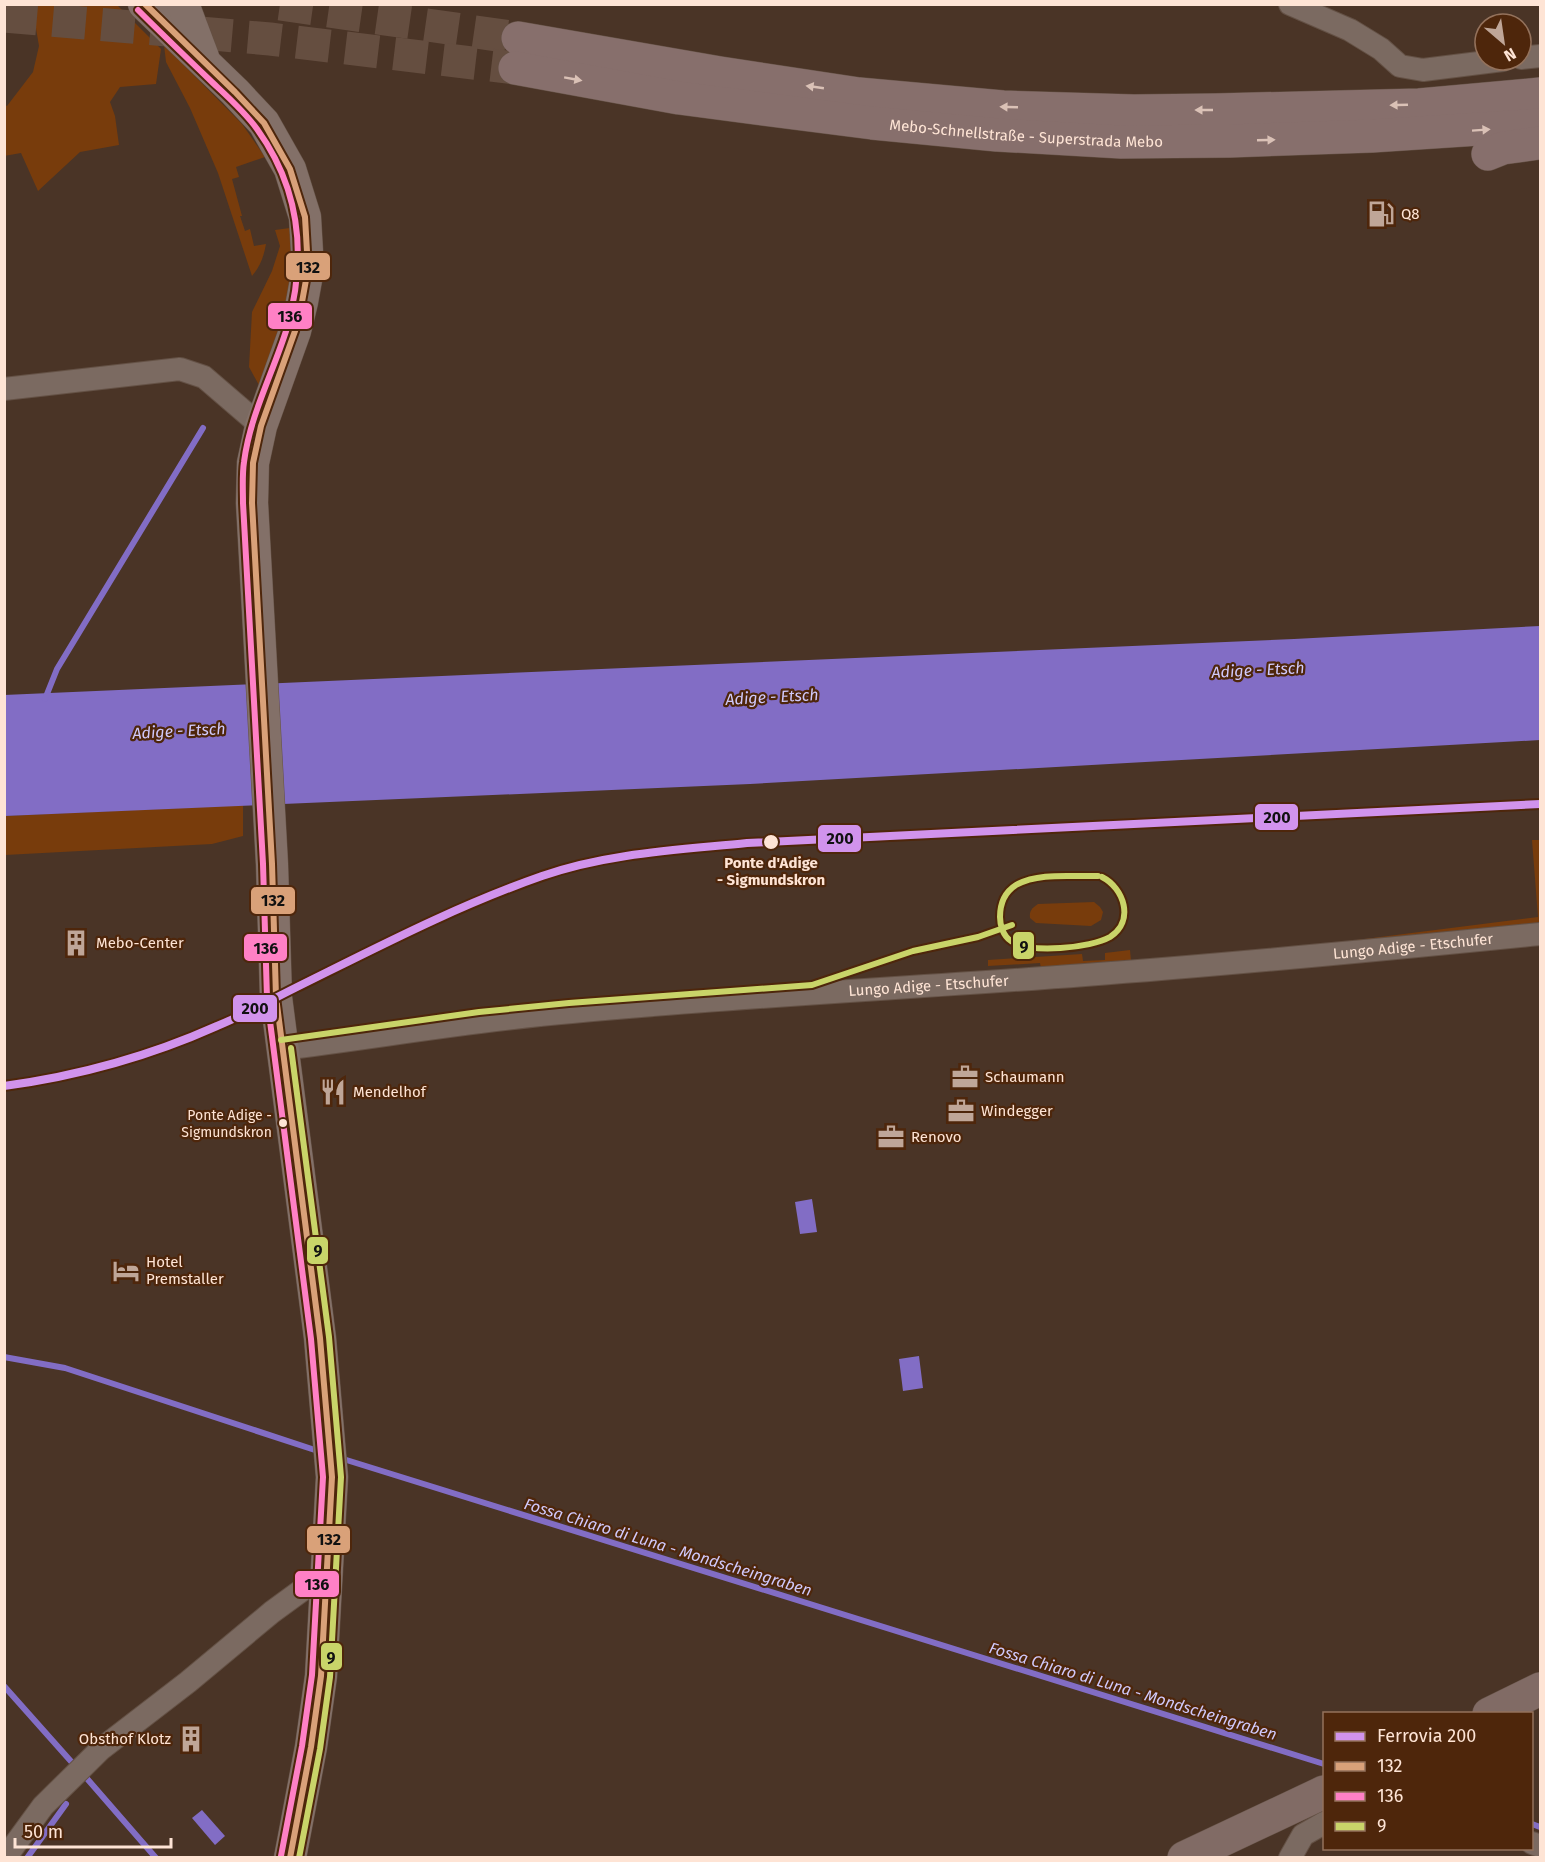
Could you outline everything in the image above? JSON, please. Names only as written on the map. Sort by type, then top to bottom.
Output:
[{"type":"highway","name":"Mebo-Schnellstraße - Superstrada Mebo","points":[[1540,94],[1419,105],[1215,110],[1134,111],[1003,107],[859,94],[720,73],[517,53],[679,98],[872,123],[997,135],[1121,142],[1230,141],[1465,131],[1540,125]]},
{"type":"highway","points":[[1457,100],[1504,86],[1540,83]]},
{"type":"highway","points":[[997,135],[1044,157],[1150,160],[1222,158],[1264,164]]},
{"type":"highway","points":[[1488,154],[1503,148],[1540,143]]},
{"type":"main road","points":[[144,4],[264,123],[290,169],[305,217],[308,269],[302,302],[295,330],[261,426],[253,463],[252,503],[262,656],[276,997],[320,1338],[332,1477],[321,1676],[311,1747],[290,1857]]},
{"type":"main road","points":[[183,4],[206,63]]},
{"type":"main road","points":[[1491,1712],[1540,1689]]},
{"type":"main road","points":[[1184,1857],[1323,1792]]},
{"type":"street","points":[[1290,4],[1350,30],[1381,49],[1400,66],[1423,70],[1473,64]]},
{"type":"street","points":[[4,389],[180,369],[204,377],[261,426]]},
{"type":"street","name":"Lungo Adige - Etschufer","points":[[282,1049],[480,1021],[570,1012],[1101,974],[1321,956],[1540,934]]},
{"type":"street","points":[[5,1857],[43,1806],[72,1775],[272,1612],[309,1585],[325,1583]]},
{"type":"street","points":[[1290,1857],[1303,1835],[1323,1824]]},
{"type":"shaded area","points":[[32,5],[117,5],[161,49],[156,84],[120,87],[110,102],[115,116],[119,145],[80,152],[38,191],[21,153],[4,156],[5,105],[7,106],[33,72],[39,46]]},
{"type":"shaded area","points":[[164,45],[242,124],[265,157],[236,167],[239,177],[232,179],[245,231],[250,229],[254,246],[266,244],[261,261],[252,276],[218,173],[190,108],[166,62]]},
{"type":"shaded area","points":[[290,228],[295,256],[292,289],[283,323],[260,387],[249,367],[252,312],[272,271],[280,246],[275,230]]},
{"type":"shaded area","points":[[243,805],[243,836],[212,844],[5,855],[5,816]]},
{"type":"shaded area","points":[[1532,840],[1540,840],[1540,930],[1042,974],[1040,963],[988,966],[988,960],[1082,954],[1083,961],[1105,960],[1105,953],[1130,950],[1131,961],[1325,944],[1538,917]]},
{"type":"shaded area","points":[[1094,902],[1103,912],[1101,920],[1091,926],[1036,923],[1030,918],[1031,910],[1038,904]]},
{"type":"water","name":"Adige - Etsch","points":[[1540,626],[1540,740],[750,784],[5,816],[4,695],[1294,639]]},
{"type":"water","points":[[812,1199],[817,1232],[800,1234],[795,1202]]},
{"type":"water","points":[[919,1356],[923,1388],[903,1391],[899,1359]]},
{"type":"water","points":[[202,1810],[225,1836],[215,1845],[192,1818]]},
{"type":"waterway","points":[[45,699],[57,669],[203,428]]},
{"type":"waterway","name":"Fossa Chiaro di Luna - Mondscheingraben","points":[[4,1357],[65,1368],[321,1452]]},
{"type":"waterway","name":"Fossa Chiaro di Luna - Mondscheingraben","points":[[340,1458],[1323,1764]]},
{"type":"waterway","points":[[4,1686],[76,1767]]},
{"type":"waterway","points":[[83,1774],[156,1858]]},
{"type":"waterway","points":[[27,1858],[66,1804]]},
{"type":"waterway","name":"Fossa Chiaro di Luna - Mondscheingraben","points":[[1533,1824],[1540,1827]]},
{"type":"tunnel","points":[[280,4],[518,38]]},
{"type":"tunnel","points":[[4,16],[270,39],[515,68]]},
{"type":"rail line","name":"200","points":[[4,1086],[86,1071],[166,1047],[237,1017],[447,914],[542,876],[618,857],[747,843],[1540,804]]},
{"type":"transit line","name":"132","points":[[145,4],[264,123],[290,169],[305,217],[308,269],[302,302],[295,331],[261,426],[253,463],[252,503],[272,864],[276,997],[320,1338],[332,1477],[321,1676],[311,1747],[290,1858]]},
{"type":"transit line","name":"136","points":[[138,10],[236,105],[257,129],[272,152],[283,176],[291,200],[298,250],[297,276],[287,328],[251,428],[244,462],[243,482],[263,864],[267,998],[311,1339],[323,1477],[312,1675],[302,1746],[281,1856]]},
{"type":"transit line","name":"9","points":[[1098,876],[1035,878],[1016,885],[1006,895],[1001,908],[1000,920],[1004,933],[1008,939],[1020,945],[1046,948],[1075,947],[1110,937],[1118,930],[1122,922],[1124,905],[1116,889],[1102,877]]},
{"type":"transit line","name":"9","points":[[281,1040],[479,1012],[812,985],[913,951],[978,937],[1012,925]]},
{"type":"transit line","name":"9","points":[[291,1048],[329,1337],[341,1477],[330,1677],[320,1749],[299,1858]]},
{"type":"place","name":"Q8","points":[[1381,214]]},
{"type":"place","name":"Ponte d'Adige - Sigmundskron","points":[[771,842]]},
{"type":"place","name":"Mebo-Center","points":[[76,943]]},
{"type":"place","name":"Schaumann","points":[[965,1077]]},
{"type":"place","name":"Mendelhof","points":[[333,1092]]},
{"type":"place","name":"Windegger","points":[[961,1111]]},
{"type":"place","name":"Ponte Adige - Sigmundskron","points":[[283,1123]]},
{"type":"place","name":"Renovo","points":[[891,1137]]},
{"type":"place","name":"Hotel Premstaller","points":[[126,1271]]},
{"type":"place","name":"Obsthof Klotz","points":[[191,1739]]}]
